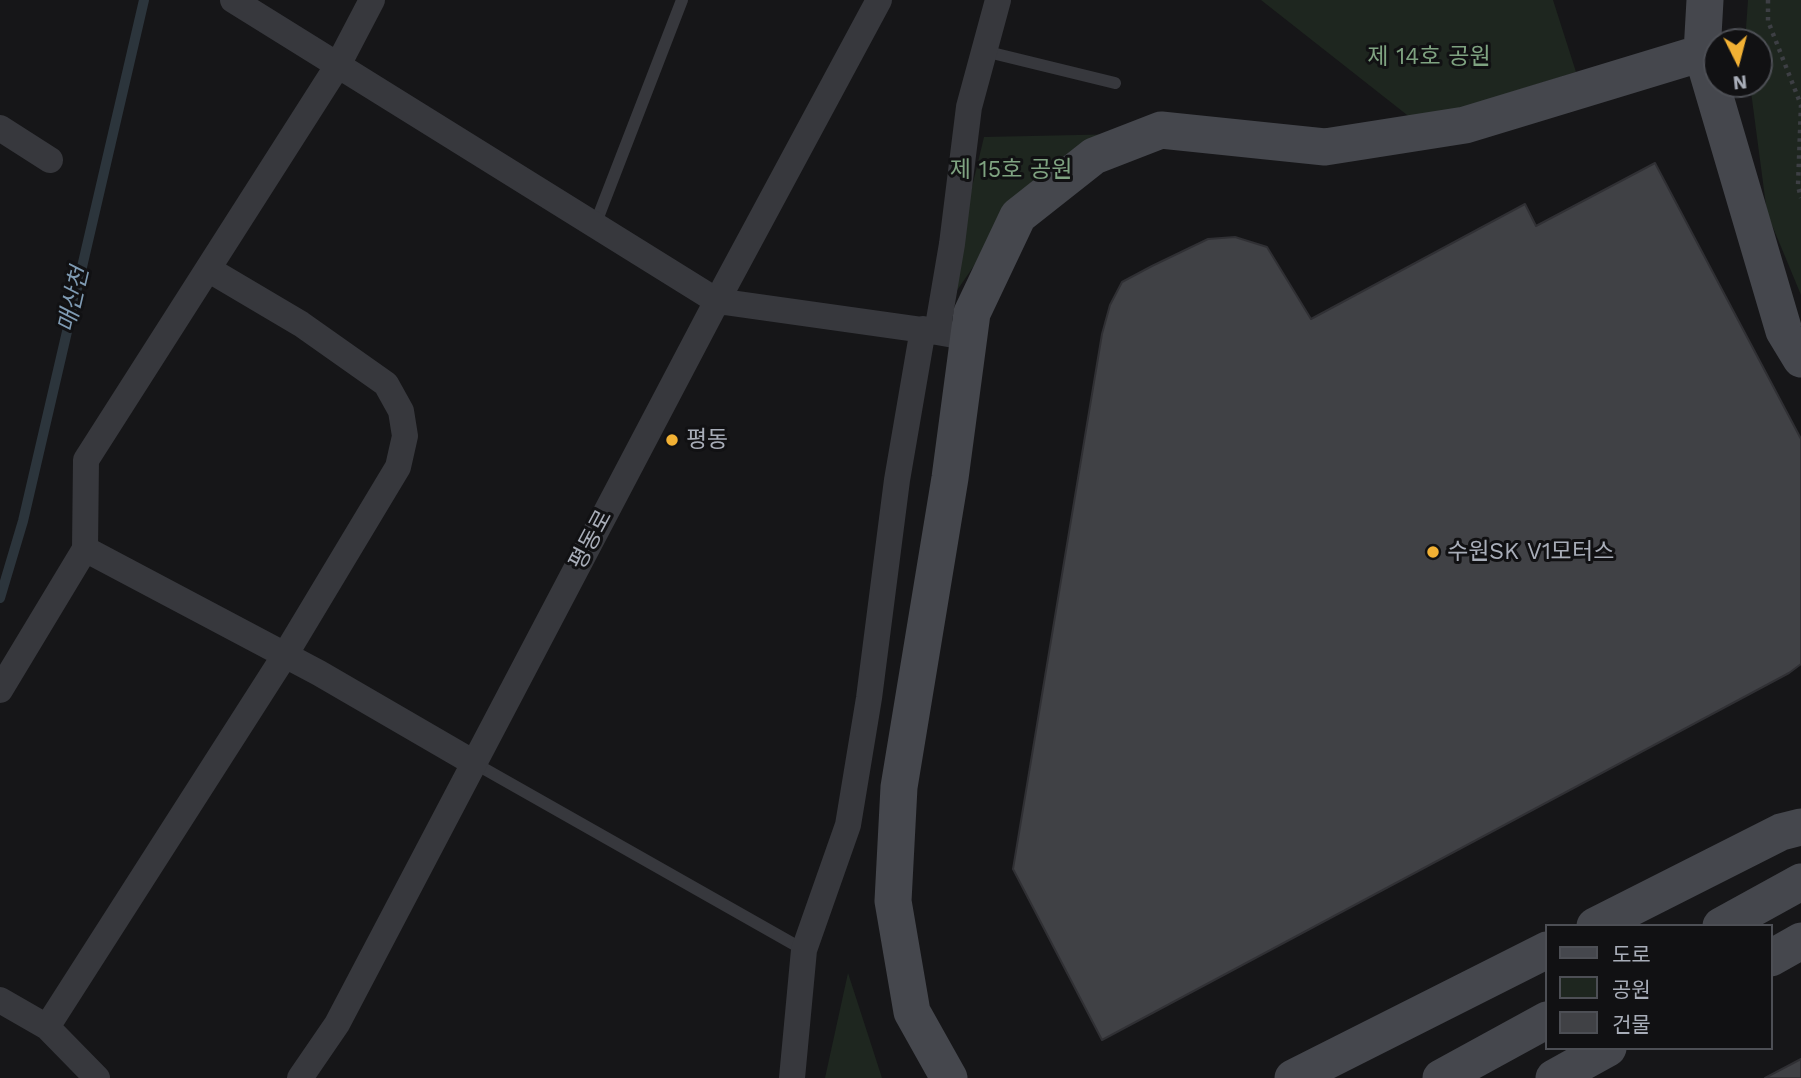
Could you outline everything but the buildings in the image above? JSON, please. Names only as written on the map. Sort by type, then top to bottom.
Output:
[{"type":"street","points":[[233,0],[718,300],[943,333]]},
{"type":"street","points":[[0,690],[85,549],[86,460],[338,65],[372,0]]},
{"type":"street","name":"평동로","points":[[300,1078],[337,1024],[879,0]]},
{"type":"street","points":[[949,1078],[912,1012],[893,901],[899,787],[950,478],[943,333],[951,244],[969,107],[998,0]]},
{"type":"street","points":[[1705,0],[1702,53],[1784,331],[1801,359]]},
{"type":"street","points":[[792,1078],[804,950],[848,825],[869,698],[897,480],[943,333],[972,313],[1018,216],[1094,156],[1161,130],[1325,148],[1465,125],[1702,53]]},
{"type":"street","points":[[0,128],[50,160]]},
{"type":"street","points":[[47,1027],[285,655],[398,467],[405,436],[401,411],[386,384],[301,324],[208,269]]},
{"type":"street","points":[[85,549],[285,655],[474,763]]},
{"type":"street","points":[[1599,924],[1794,822]]},
{"type":"street","points":[[1725,924],[1801,882]]},
{"type":"street","points":[[1773,957],[1801,941]]},
{"type":"street","points":[[1293,1078],[1546,951]]},
{"type":"street","points":[[0,1000],[47,1027],[97,1078]]},
{"type":"street","points":[[1441,1078],[1546,1021]]},
{"type":"street","points":[[1554,1078],[1604,1050]]},
{"type":"lane","points":[[595,225],[682,0]]},
{"type":"lane","points":[[984,51],[1115,83]]},
{"type":"lane","points":[[474,763],[804,950]]},
{"type":"path","points":[[1768,0],[1768,21],[1801,105],[1798,186],[1801,198]]},
{"type":"green space","name":"제 14호 공원","points":[[1261,0],[1553,0],[1576,72],[1416,122]]},
{"type":"green space","points":[[1748,0],[1801,0],[1801,295],[1767,213],[1752,98],[1773,98],[1773,28],[1746,28]]},
{"type":"green space","name":"제 15호 공원","points":[[1124,134],[1014,208],[942,312],[984,137]]},
{"type":"green space","points":[[848,973],[882,1078],[825,1078]]},
{"type":"waterway","name":"매산천","points":[[0,598],[23,521],[144,0]]},
{"type":"place","name":"평동","points":[[672,440]]},
{"type":"place","name":"수원SK V1모터스","points":[[1433,552]]}]
